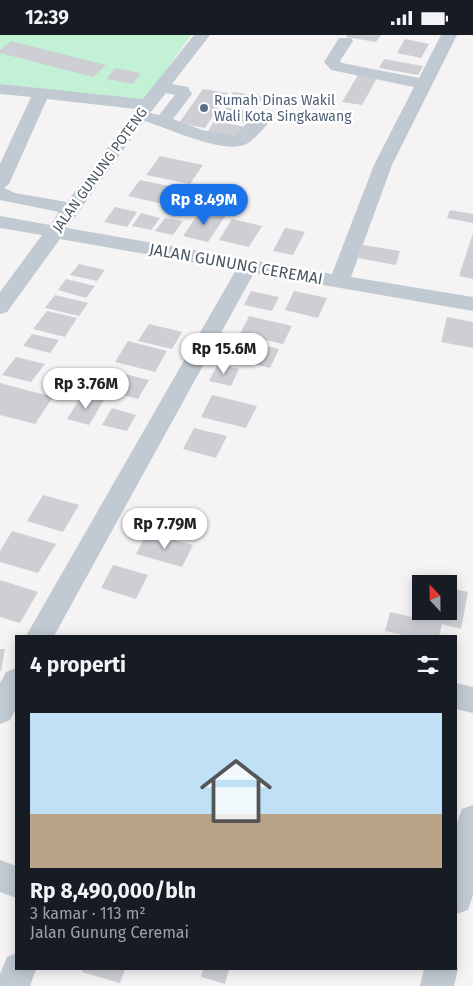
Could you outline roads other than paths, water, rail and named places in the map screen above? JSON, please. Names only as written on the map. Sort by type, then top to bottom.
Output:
[{"type":"street","name":"JALAN GUNUNG POTENG","points":[[0,307],[71,208],[110,143],[143,111],[202,35]]},
{"type":"street","points":[[339,282],[383,165],[449,35]]},
{"type":"street","points":[[345,41],[332,62],[337,67],[425,84]]},
{"type":"street","points":[[162,87],[182,91],[184,94],[163,121]]},
{"type":"street","points":[[0,89],[126,103],[173,127],[191,133],[236,141],[241,140],[266,115]]},
{"type":"street","points":[[0,184],[41,93]]},
{"type":"street","points":[[88,161],[110,143],[126,103]]},
{"type":"street","points":[[0,193],[10,198],[71,208]]},
{"type":"street","name":"JALAN GUNUNG CEREMAI","points":[[0,221],[248,267],[473,304]]},
{"type":"street","points":[[41,635],[248,267]]},
{"type":"street","points":[[0,711],[15,683]]},
{"type":"street","points":[[457,696],[473,700]]},
{"type":"street","points":[[457,893],[473,820]]},
{"type":"street","points":[[0,876],[15,881]]},
{"type":"street","points":[[13,986],[19,970]]},
{"type":"street","points":[[437,986],[441,970]]},
{"type":"place","name":"Rumah Dinas Wakil Wali Kota Singkawang","points":[[204,108]]}]
